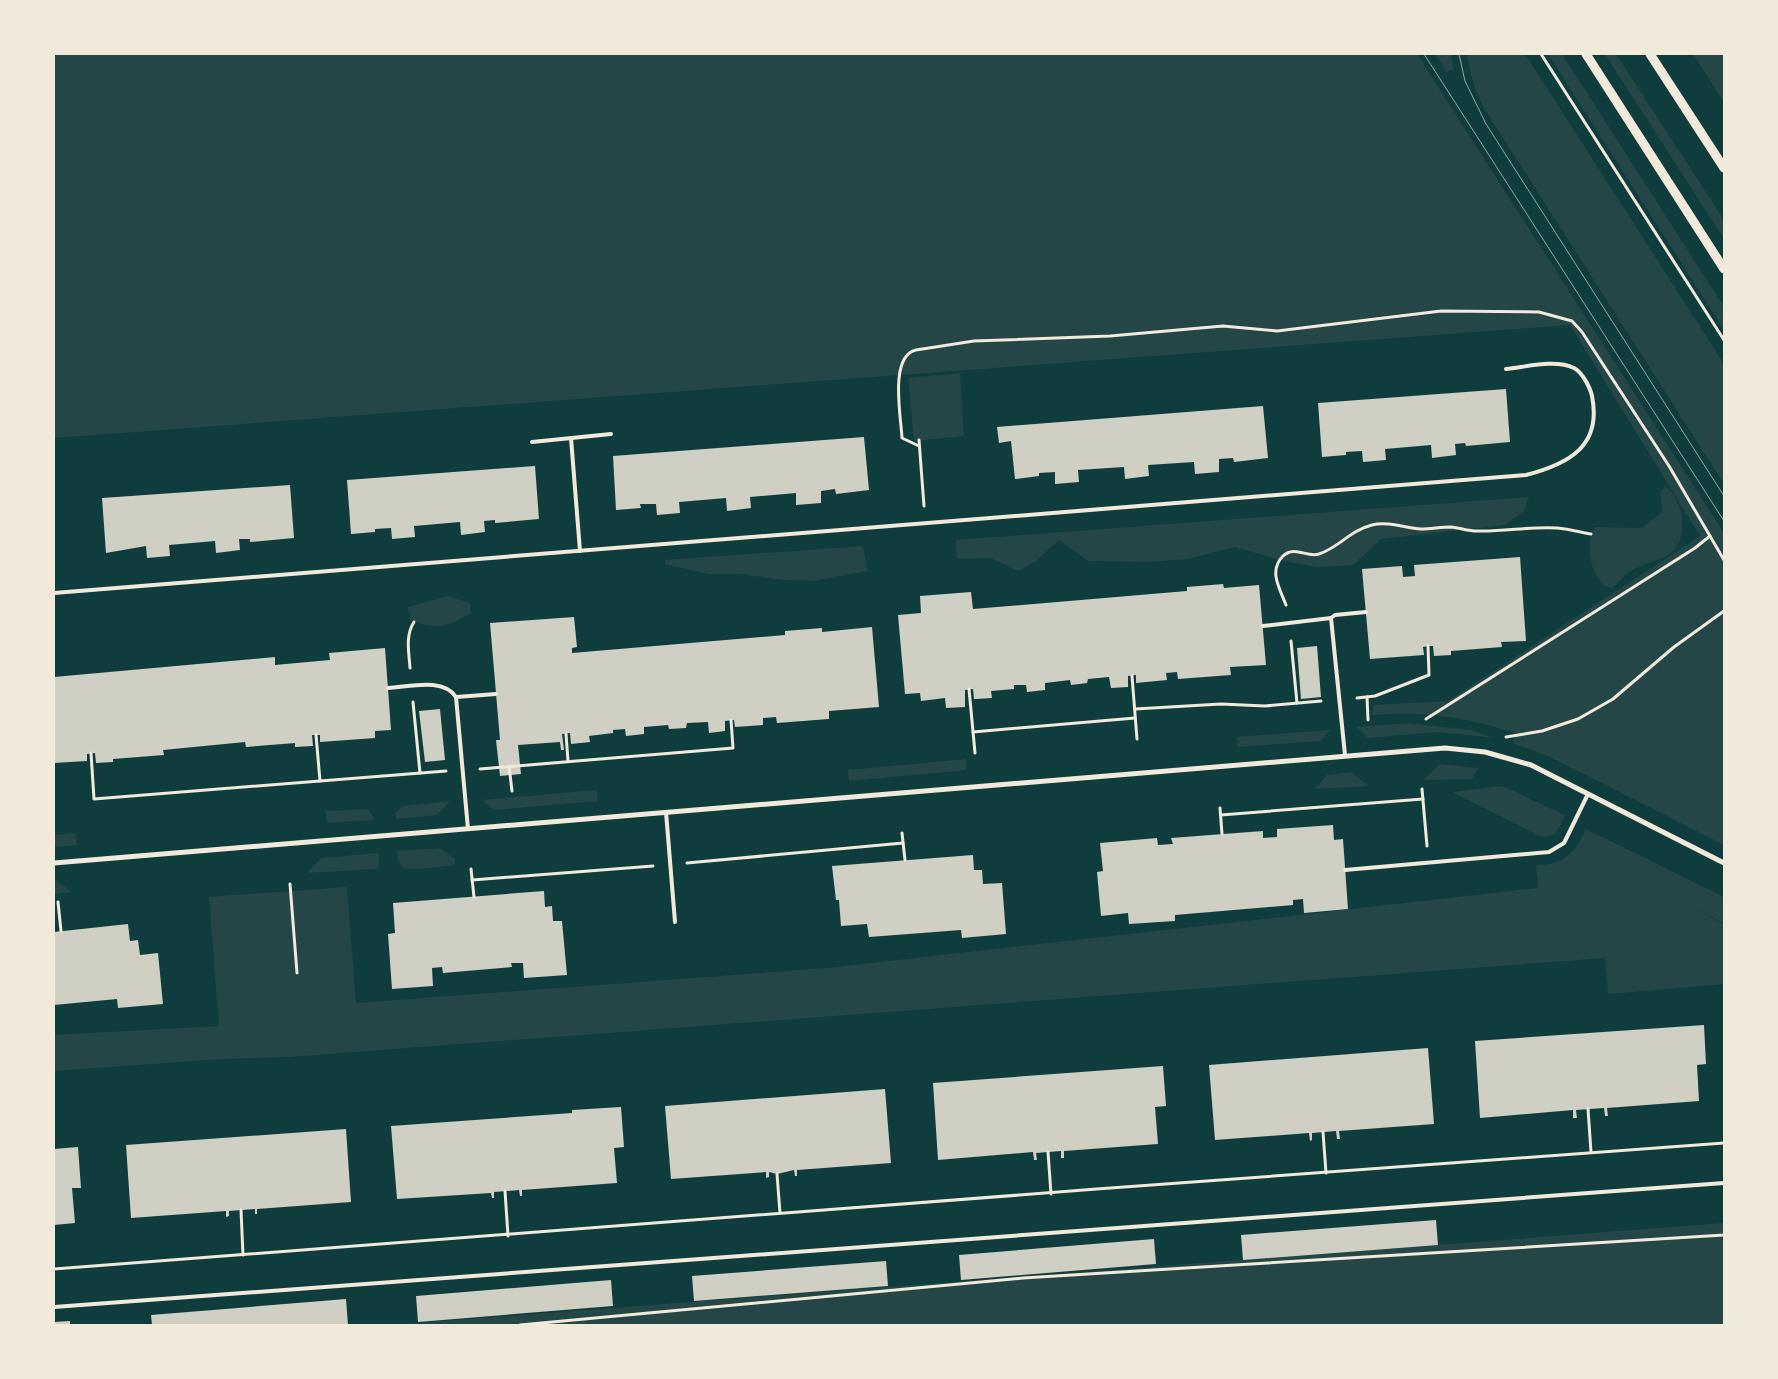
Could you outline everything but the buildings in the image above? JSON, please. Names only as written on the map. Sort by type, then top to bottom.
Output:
[{"type":"street","points":[[1586,54],[1724,269]]},
{"type":"street","points":[[1650,54],[1724,168]]},
{"type":"street","points":[[54,864],[1445,748],[1485,752],[1531,766],[1724,863]]},
{"type":"lane","points":[[54,592],[1526,475],[1551,469],[1576,454],[1591,435],[1595,412],[1590,388],[1576,369],[1563,364],[1506,369]]},
{"type":"lane","points":[[532,442],[611,434]]},
{"type":"lane","points":[[571,438],[580,551]]},
{"type":"lane","points":[[1263,626],[1289,624],[1331,618],[1335,615],[1366,612]]},
{"type":"lane","points":[[1331,618],[1345,755]]},
{"type":"lane","points":[[388,688],[441,685],[451,689],[456,697],[468,829]]},
{"type":"lane","points":[[456,697],[496,694]]},
{"type":"lane","points":[[1345,870],[1549,852],[1557,849],[1564,843],[1588,794]]},
{"type":"lane","points":[[666,812],[675,922]]},
{"type":"lane","points":[[54,1307],[1724,1183]]},
{"type":"path","points":[[1542,54],[1724,340]]},
{"type":"path","points":[[919,446],[902,438],[898,375],[904,357],[908,352],[916,350],[974,341],[1110,336],[1223,326],[1277,331],[1441,310],[1539,312],[1572,321],[1582,332],[1647,430],[1724,560]]},
{"type":"path","points":[[919,440],[924,509]]},
{"type":"path","points":[[1297,703],[1286,604],[1279,590],[1276,575],[1277,565],[1291,551],[1314,555],[1321,553],[1358,529],[1373,524],[1422,529],[1451,527],[1477,531],[1558,528],[1591,534]]},
{"type":"path","points":[[1426,719],[1696,548],[1710,536]]},
{"type":"path","points":[[1506,737],[1542,731],[1578,720],[1613,699],[1674,647],[1724,611]]},
{"type":"path","points":[[1135,709],[1297,703],[1367,697],[1386,692],[1428,675],[1428,646]]},
{"type":"path","points":[[1132,676],[1137,740]]},
{"type":"path","points":[[969,690],[975,753]]},
{"type":"path","points":[[1367,697],[1368,720]]},
{"type":"path","points":[[973,732],[1135,718]]},
{"type":"path","points":[[91,754],[94,799],[733,748],[731,720]]},
{"type":"path","points":[[566,734],[568,761]]},
{"type":"path","points":[[316,735],[320,781]]},
{"type":"path","points":[[509,766],[512,791]]},
{"type":"path","points":[[1422,789],[1428,863]]},
{"type":"path","points":[[1221,815],[1423,798]]},
{"type":"path","points":[[1220,808],[1222,834]]},
{"type":"path","points":[[902,833],[904,860]]},
{"type":"path","points":[[471,869],[474,897]]},
{"type":"path","points":[[290,884],[297,973]]},
{"type":"path","points":[[58,902],[61,931]]},
{"type":"path","points":[[1588,1110],[1591,1152]]},
{"type":"path","points":[[1323,1132],[1326,1173]]},
{"type":"path","points":[[54,1269],[1724,1143]]},
{"type":"path","points":[[1048,1152],[1051,1194]]},
{"type":"path","points":[[777,1174],[780,1213]]},
{"type":"path","points":[[505,1191],[508,1236]]},
{"type":"path","points":[[241,1210],[243,1255]]},
{"type":"path","points":[[520,1325],[1023,1278],[1724,1235]]},
{"type":"shaded area","points":[[54,54],[1417,54],[1724,533],[1724,845],[1550,757],[1513,743],[1515,733],[1445,716],[1410,714],[1372,715],[1373,705],[1448,701],[1700,536],[1570,325],[54,438]]},
{"type":"shaded area","points":[[1435,54],[1451,54],[1453,69],[1447,72]]},
{"type":"shaded area","points":[[1466,54],[1525,54],[1724,364],[1724,484],[1484,108],[1475,89]]},
{"type":"shaded area","points":[[1548,54],[1562,54],[1724,307],[1724,330]]},
{"type":"shaded area","points":[[1605,54],[1616,54],[1724,220],[1724,239]]},
{"type":"shaded area","points":[[1693,54],[1724,54],[1724,102]]},
{"type":"shaded area","points":[[960,373],[964,436],[914,441],[908,378]]},
{"type":"shaded area","points":[[1666,487],[1677,500],[1682,519],[1681,538],[1677,546],[1666,556],[1639,566],[1629,572],[1612,588],[1605,586],[1596,573],[1591,558],[1590,542],[1595,527],[1642,528],[1662,512],[1660,491]]},
{"type":"shaded area","points":[[1529,497],[1524,511],[1505,525],[1381,539],[1353,565],[1317,567],[1284,561],[1235,547],[1187,559],[1148,562],[1088,561],[1059,540],[1036,561],[1019,571],[990,558],[957,559],[955,540]]},
{"type":"shaded area","points":[[863,546],[867,571],[814,581],[783,580],[742,574],[708,574],[665,564],[665,560]]},
{"type":"shaded area","points":[[448,596],[470,603],[471,613],[455,622],[441,626],[426,625],[410,619],[408,607]]},
{"type":"shaded area","points":[[1409,723],[1471,730],[1494,738],[1439,732],[1368,738],[1357,727]]},
{"type":"shaded area","points":[[1330,730],[1320,741],[1237,747],[1237,737]]},
{"type":"shaded area","points":[[966,759],[967,770],[849,781],[848,770]]},
{"type":"shaded area","points":[[1440,764],[1478,768],[1472,779],[1423,780]]},
{"type":"shaded area","points":[[1351,772],[1369,786],[1315,789],[1327,775]]},
{"type":"shaded area","points":[[1502,786],[1565,815],[1558,831],[1552,836],[1547,837],[1535,835],[1452,792]]},
{"type":"shaded area","points":[[597,790],[598,801],[494,810],[482,800]]},
{"type":"shaded area","points":[[450,801],[437,815],[396,819],[395,813],[403,806]]},
{"type":"shaded area","points":[[368,809],[375,820],[327,823],[326,811]]},
{"type":"shaded area","points":[[1586,829],[1724,897],[1724,923],[1688,905],[1724,924],[1724,984],[1608,994],[1605,958],[289,1057],[220,1059],[54,1071],[54,1035],[219,1026],[209,897],[347,887],[356,1003],[827,968],[1538,888],[1536,865],[1554,863],[1567,856],[1573,851]]},
{"type":"shaded area","points":[[75,833],[77,845],[54,847],[54,835]]},
{"type":"shaded area","points":[[440,848],[455,859],[455,865],[412,869],[402,867],[399,862],[397,851]]},
{"type":"shaded area","points":[[379,853],[379,866],[376,869],[307,873],[321,858]]},
{"type":"shaded area","points":[[55,880],[72,892],[54,894]]},
{"type":"shaded area","points":[[1724,1223],[1724,1325],[389,1325]]},
{"type":"tram line","points":[[1424,54],[1724,521]]},
{"type":"tram line","points":[[1459,54],[1465,81],[1486,124],[1724,496]]}]
